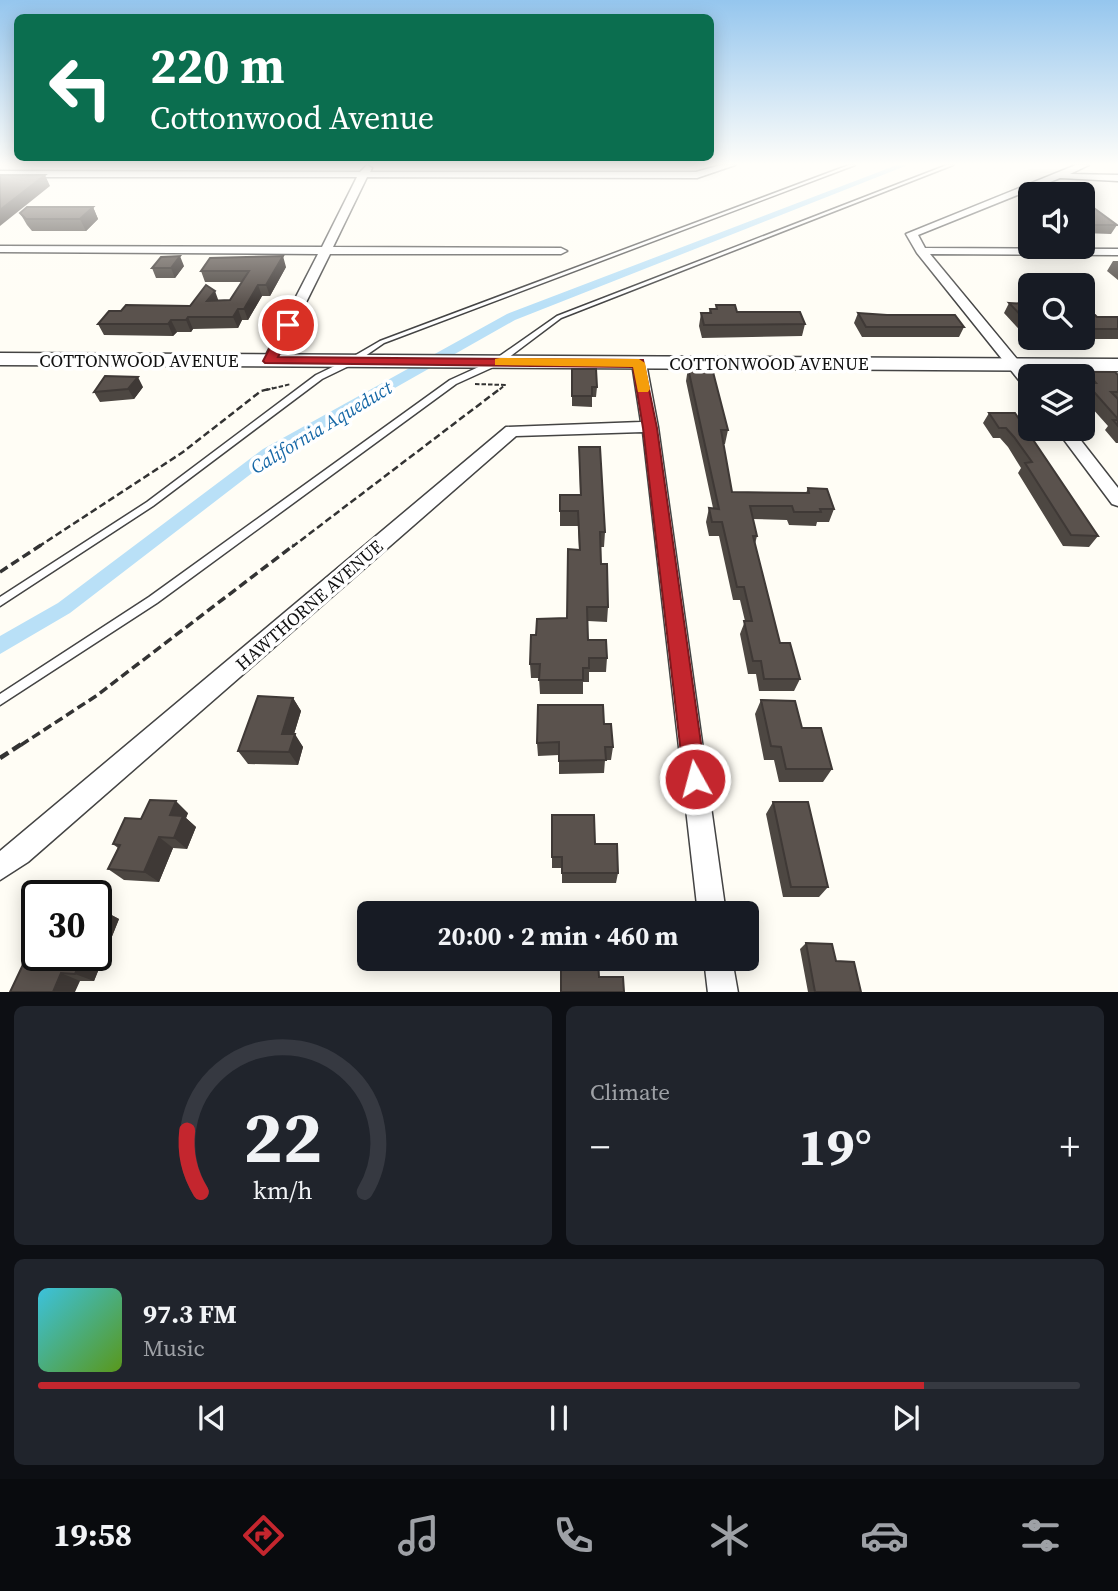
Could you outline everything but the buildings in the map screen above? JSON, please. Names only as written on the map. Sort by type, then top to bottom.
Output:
[{"type":"street","points":[[270,361],[345,211]]},
{"type":"street","points":[[970,211],[912,234],[921,251],[1018,370]]},
{"type":"street","points":[[0,249],[561,251]]},
{"type":"street","points":[[921,251],[1118,252]]},
{"type":"street","name":"COTTONWOOD AVENUE","points":[[0,359],[1118,365]]},
{"type":"street","points":[[639,363],[650,428],[710,901]]},
{"type":"street","name":"HAWTHORNE AVENUE","points":[[0,867],[512,431],[650,428]]},
{"type":"street","points":[[1072,441],[1118,500]]},
{"type":"street","points":[[720,971],[723,992]]},
{"type":"lane","points":[[0,602],[150,504],[308,385],[382,342],[730,211]]},
{"type":"lane","points":[[0,700],[153,600],[453,382],[497,362],[559,317],[832,211]]},
{"type":"path","points":[[0,758],[96,696],[505,385],[472,383]]},
{"type":"path","points":[[0,572],[183,452],[261,391],[290,384],[308,385]]},
{"type":"waterway","name":"California Aqueduct","points":[[0,646],[64,608],[268,453],[511,317],[784,211]]},
{"type":"slow traffic","points":[[500,362],[639,363],[643,389]]},
{"type":"route","points":[[288,325],[270,361],[639,363],[650,428],[695,779]]}]
